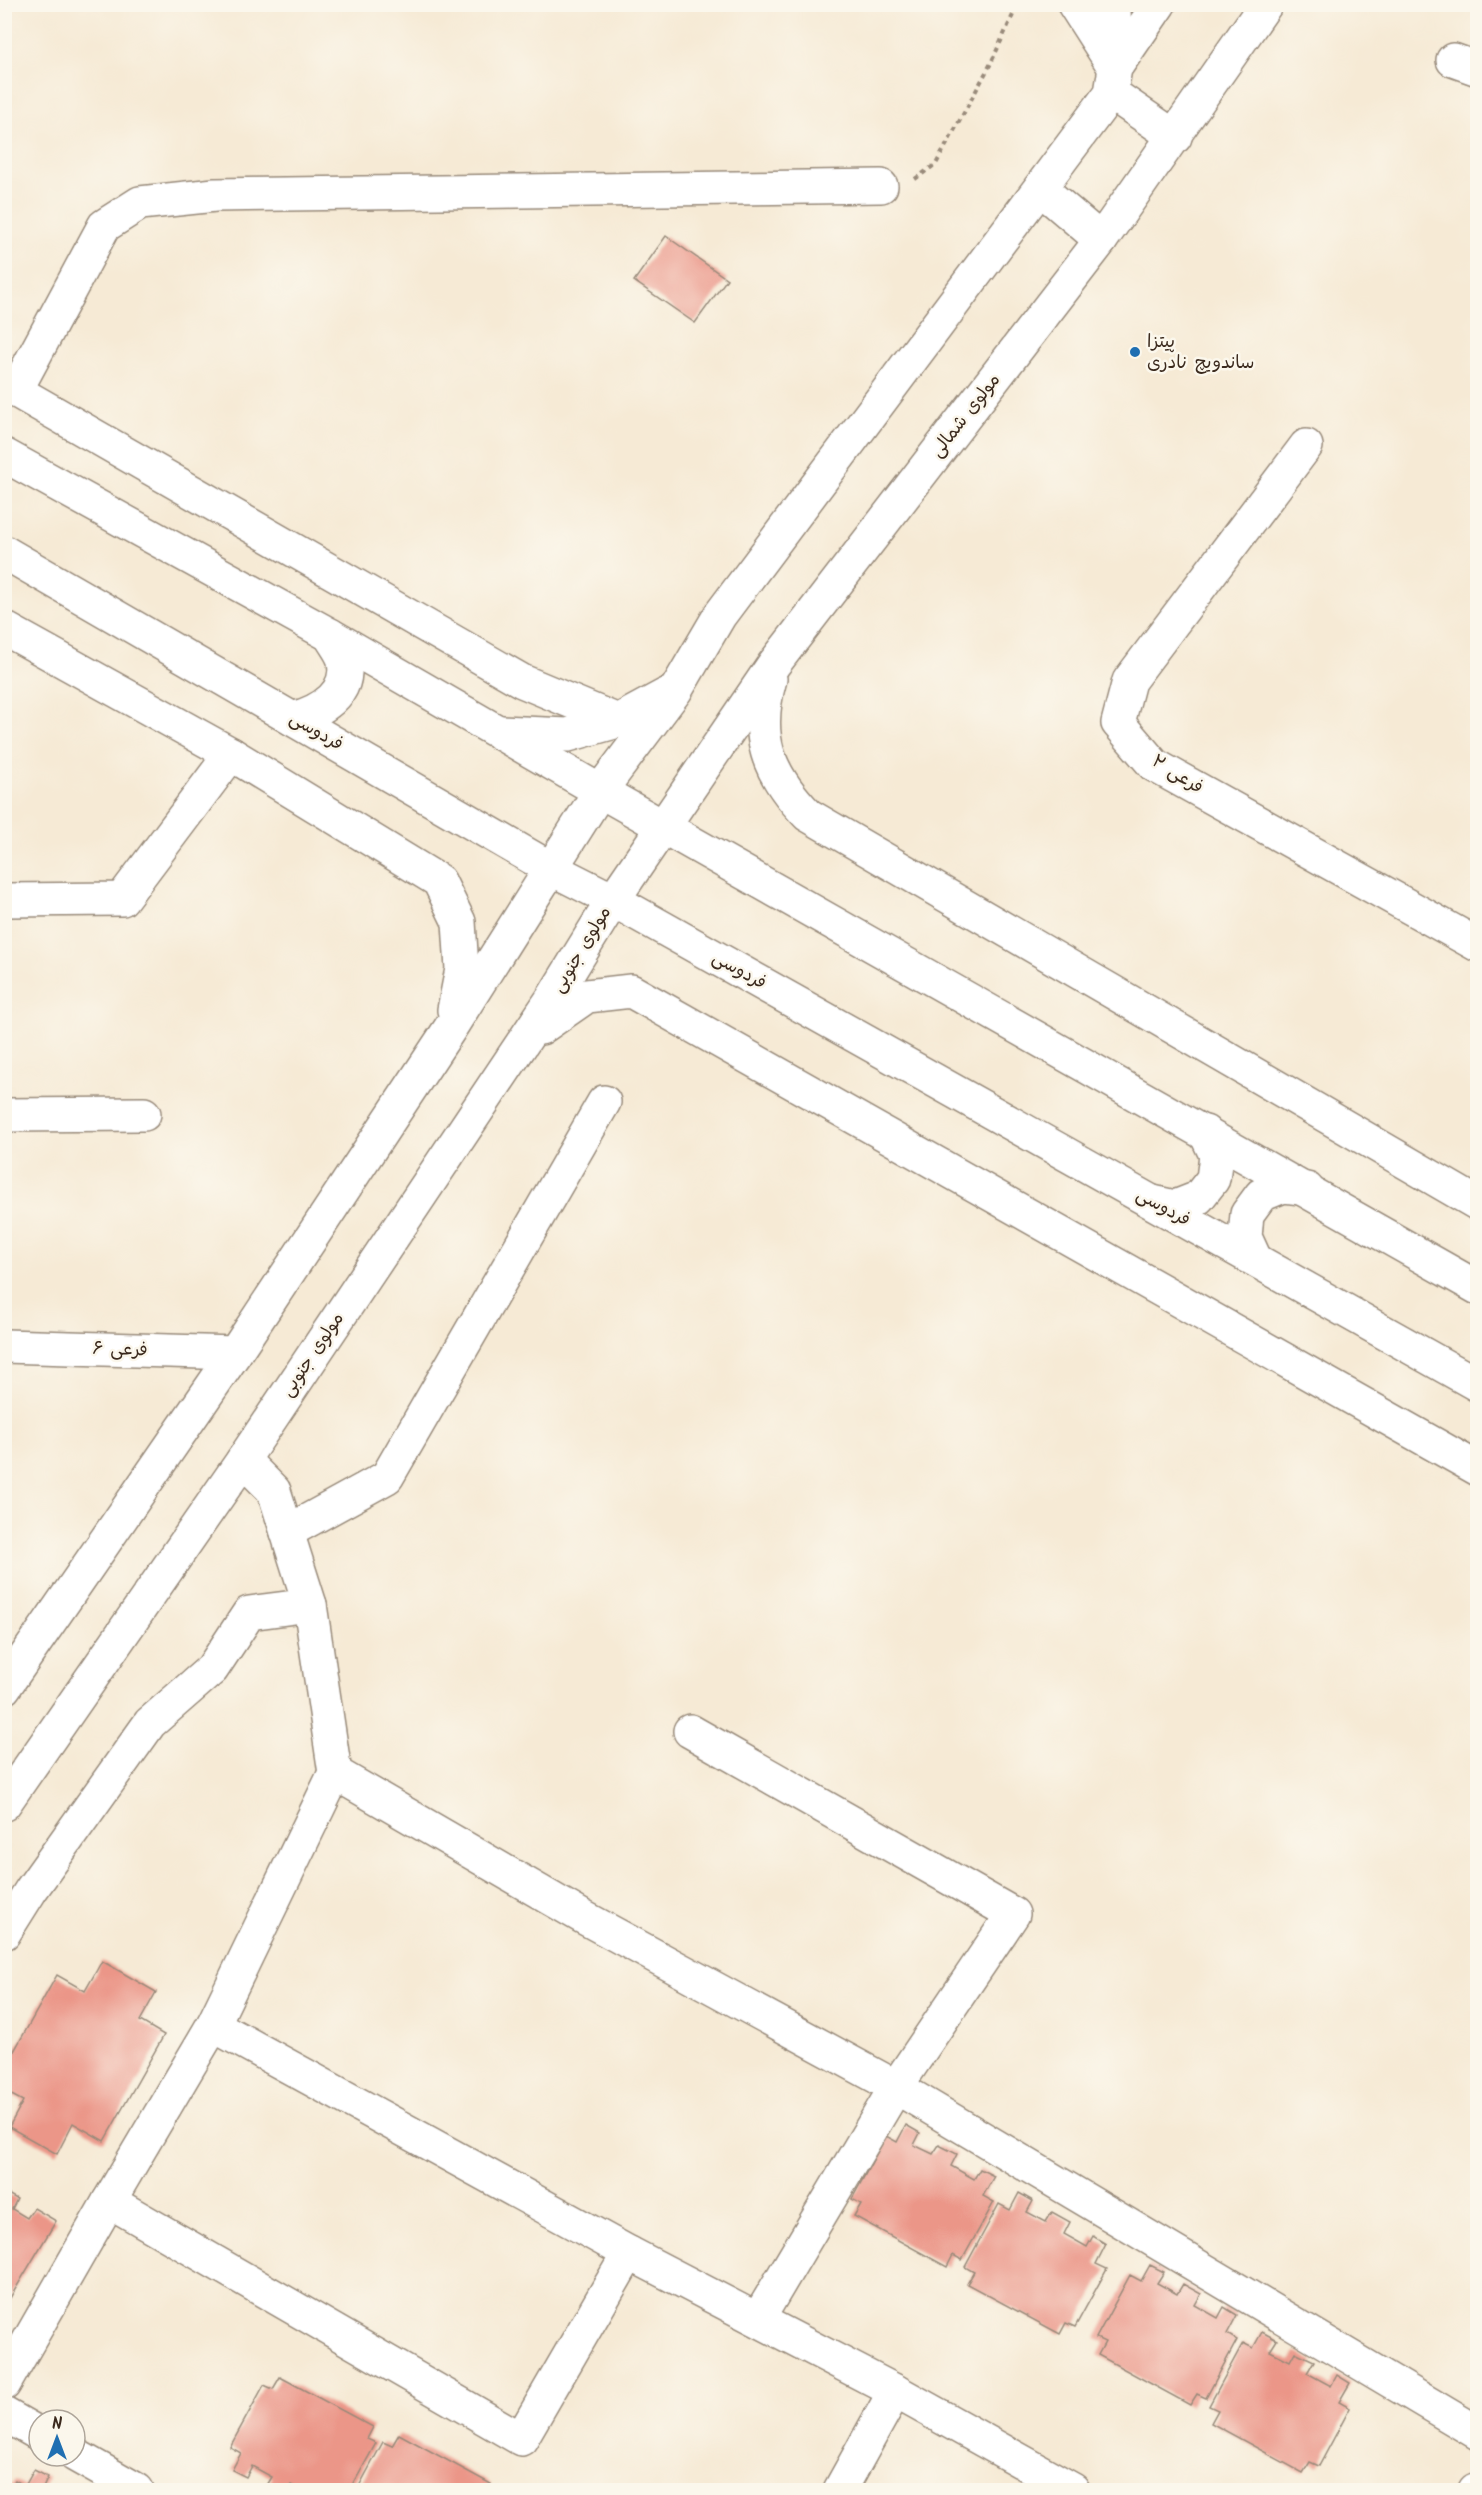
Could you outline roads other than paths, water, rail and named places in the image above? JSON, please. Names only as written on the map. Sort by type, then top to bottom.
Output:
[{"type":"street","points":[[1074,4],[1113,81],[1175,138]]},
{"type":"street","points":[[1113,81],[1114,4]]},
{"type":"street","points":[[4,1688],[235,1353],[449,1030],[600,791],[676,690],[720,615],[1041,189],[1113,81],[1160,4]]},
{"type":"street","name":"مولوی شمالی","points":[[663,826],[774,664],[1101,240],[1175,138],[1266,4]]},
{"type":"street","points":[[618,722],[522,681],[10,387],[104,226],[140,203],[215,195],[880,186]]},
{"type":"street","points":[[1041,189],[1101,240]]},
{"type":"street","name":"فرعی ۲","points":[[1306,446],[1129,681],[1118,723],[1154,765],[1478,945]]},
{"type":"street","points":[[4,455],[330,635],[600,791],[1478,1288]]},
{"type":"street","name":"فردوسی","points":[[4,552],[550,868],[613,900],[1478,1385]]},
{"type":"street","points":[[4,628],[231,754],[439,881],[459,922],[462,969],[449,1030]]},
{"type":"street","points":[[293,719],[318,712],[338,695],[344,679],[344,660],[330,635]]},
{"type":"street","points":[[774,664],[765,695],[763,741],[780,782],[808,815],[1478,1204]]},
{"type":"street","points":[[498,732],[568,735],[618,722],[676,690]]},
{"type":"street","points":[[4,900],[122,899],[231,754]]},
{"type":"street","name":"مولوی جنوبی","points":[[4,1804],[243,1460],[527,1037],[613,900],[663,826]]},
{"type":"street","points":[[527,1037],[587,996],[631,991],[1478,1469]]},
{"type":"street","points":[[287,1532],[387,1477],[604,1102]]},
{"type":"street","points":[[4,1115],[144,1114]]},
{"type":"street","points":[[1151,1202],[1175,1207],[1198,1198],[1213,1179],[1216,1155],[1205,1132]]},
{"type":"street","points":[[1255,1259],[1245,1237],[1247,1214],[1261,1195],[1283,1186],[1307,1190]]},
{"type":"street","name":"فرعی ۶","points":[[4,1346],[235,1353]]},
{"type":"street","points":[[4,2384],[213,2025],[335,1773],[310,1605],[274,1491],[243,1460]]},
{"type":"street","points":[[4,1933],[31,1890],[150,1723],[212,1669],[249,1613],[310,1605]]},
{"type":"street","points":[[690,1731],[1012,1914],[896,2087],[758,2319]]},
{"type":"street","points":[[335,1773],[584,1917],[896,2087],[1478,2433]]},
{"type":"street","points":[[213,2025],[630,2253],[895,2391],[1073,2490]]},
{"type":"street","points":[[109,2201],[521,2439],[630,2253]]},
{"type":"street","points":[[840,2490],[895,2391]]},
{"type":"street","points":[[4,2414],[27,2427]]},
{"type":"street","points":[[87,2462],[137,2490]]},
{"type":"place","name":"پیتزا ساندویچ نادری","points":[[1135,352]]}]
